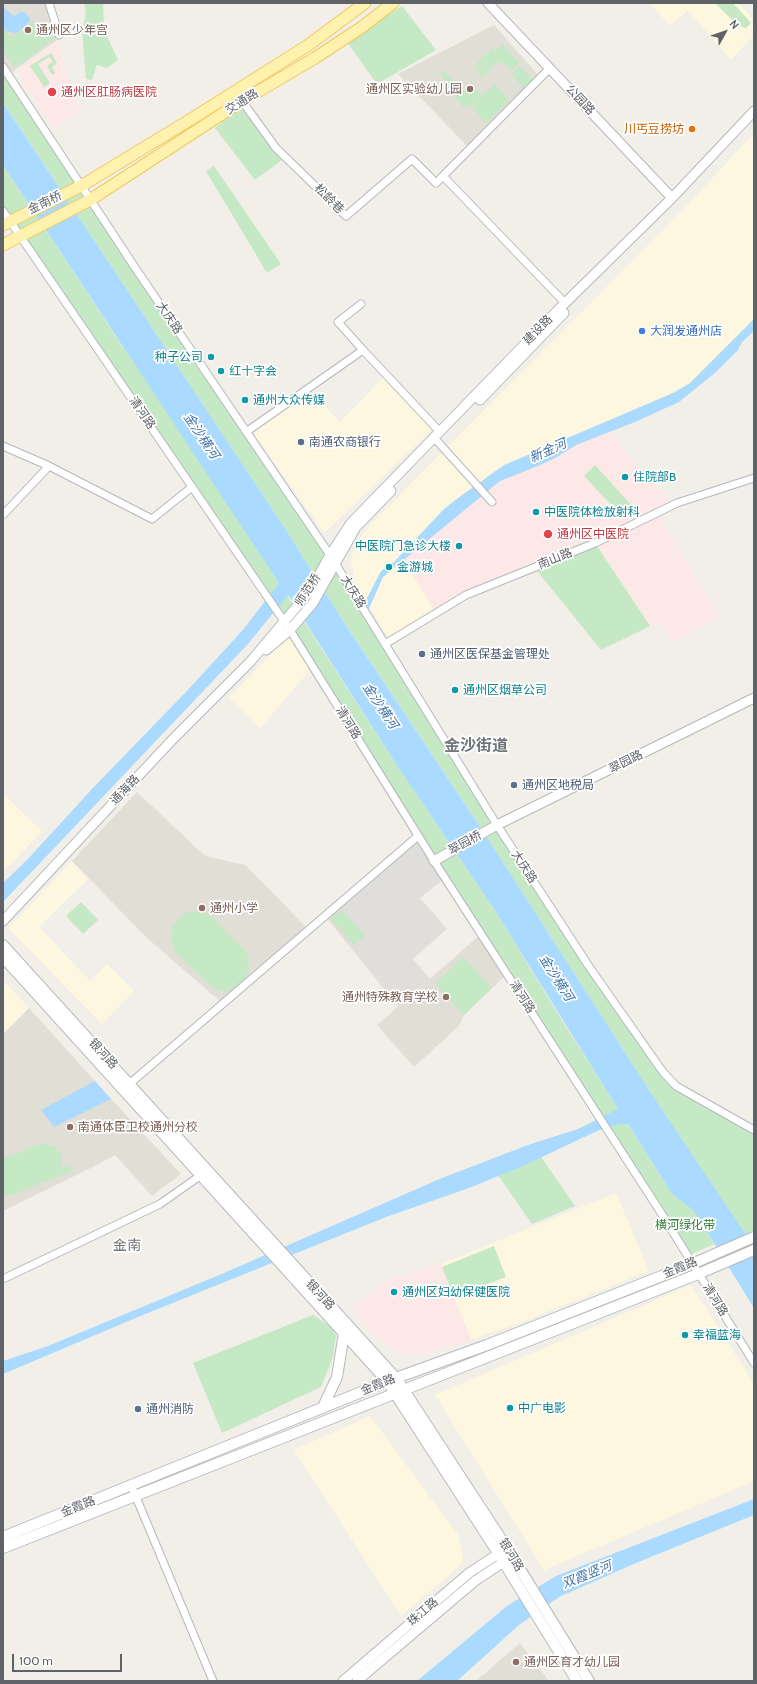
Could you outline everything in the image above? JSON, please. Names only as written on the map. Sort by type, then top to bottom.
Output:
[{"type":"main road","name":"交通路","points":[[81,186],[307,46],[365,3]]},
{"type":"main road","name":"交通路","points":[[90,200],[242,101],[315,58],[362,27],[393,3]]},
{"type":"main road","name":"金南桥","points":[[7,223],[81,186]]},
{"type":"main road","name":"金南桥","points":[[3,245],[90,200]]},
{"type":"main road","name":"银河路","points":[[3,945],[127,1087],[392,1380],[505,1555],[548,1625],[577,1681]]},
{"type":"main road","name":"银河路","points":[[3,957],[127,1087]]},
{"type":"main road","name":"银河路","points":[[204,1173],[344,1334],[392,1380]]},
{"type":"main road","name":"金霞路","points":[[3,1537],[392,1380],[487,1345],[692,1264],[754,1237]]},
{"type":"main road","name":"金霞路","points":[[3,1548],[698,1274],[754,1250]]},
{"type":"main road","points":[[323,1408],[337,1377],[344,1334]]},
{"type":"main road","name":"银河路","points":[[548,1625],[589,1681]]},
{"type":"street","points":[[49,3],[59,35]]},
{"type":"street","name":"公园路","points":[[488,3],[672,198]]},
{"type":"street","points":[[3,67],[81,186]]},
{"type":"street","points":[[550,68],[443,176],[565,303]]},
{"type":"street","name":"松龄巷","points":[[242,101],[276,148],[346,216],[412,159],[436,183],[443,176]]},
{"type":"street","name":"建设路","points":[[330,556],[351,523],[565,303],[672,198],[754,111]]},
{"type":"street","name":"建设路","points":[[335,564],[356,528],[560,317],[677,200],[754,119]]},
{"type":"street","name":"大庆路","points":[[81,186],[330,556],[497,825],[590,968],[663,1072],[676,1086],[754,1130]]},
{"type":"street","points":[[3,211],[7,223]]},
{"type":"street","name":"清河路","points":[[7,223],[21,236],[290,630],[418,836],[659,1210],[754,1363]]},
{"type":"street","points":[[361,304],[338,322],[440,432]]},
{"type":"street","points":[[246,432],[363,350]]},
{"type":"street","points":[[438,442],[492,502]]},
{"type":"street","points":[[3,446],[49,466],[152,519],[192,487]]},
{"type":"street","points":[[3,515],[49,466]]},
{"type":"street","name":"南山路","points":[[385,644],[466,595],[595,543],[677,503],[754,478]]},
{"type":"street","name":"师范桥","points":[[284,622],[310,591],[330,556]]},
{"type":"street","name":"师范桥","points":[[290,630],[313,603],[335,564]]},
{"type":"street","name":"通海路","points":[[3,921],[173,740],[250,662],[284,622]]},
{"type":"street","name":"通海路","points":[[250,662],[290,630]]},
{"type":"street","name":"翠园路","points":[[497,825],[754,698]]},
{"type":"street","name":"翠园桥","points":[[434,861],[497,825]]},
{"type":"street","points":[[127,1087],[418,836]]},
{"type":"street","points":[[3,1279],[160,1204],[204,1173]]},
{"type":"street","points":[[131,1486],[213,1681]]},
{"type":"street","name":"珠江路","points":[[343,1681],[469,1573],[505,1555]]},
{"type":"street","name":"珠江路","points":[[357,1681],[505,1555]]},
{"type":"shaded area","name":"通州区少年宫","points":[[3,3],[45,3],[57,40],[8,75],[3,67]]},
{"type":"shaded area","points":[[650,3],[739,3],[754,21],[754,35],[731,60],[688,10],[670,26]]},
{"type":"shaded area","name":"通州区实验幼儿园","points":[[494,25],[540,77],[467,146],[398,74]]},
{"type":"shaded area","name":"通州区肛肠病医院","points":[[57,42],[80,112],[54,129],[17,71]]},
{"type":"shaded area","name":"金游城","points":[[754,133],[754,325],[691,388],[561,445],[436,613],[391,641],[356,586],[351,561],[355,545],[368,527],[684,209]]},
{"type":"shaded area","points":[[384,377],[434,428],[324,533],[252,431],[309,390],[340,422]]},
{"type":"shaded area","name":"通州区中医院","points":[[606,428],[674,506],[658,515],[720,616],[671,643],[660,622],[601,650],[535,567],[466,595],[436,613],[402,557],[514,466]]},
{"type":"shaded area","points":[[289,635],[311,669],[260,728],[229,698]]},
{"type":"shaded area","name":"通州小学","points":[[137,792],[205,856],[245,865],[309,930],[221,1002],[147,938],[72,861]]},
{"type":"shaded area","points":[[3,794],[42,831],[3,872]]},
{"type":"shaded area","points":[[418,836],[445,878],[420,898],[447,929],[413,959],[430,979],[398,1006],[325,916]]},
{"type":"shaded area","points":[[72,861],[88,879],[39,927],[90,981],[107,964],[134,991],[102,1024],[8,928]]},
{"type":"shaded area","name":"通州特殊教育学校","points":[[481,934],[507,974],[464,1015],[459,1026],[414,1067],[377,1025]]},
{"type":"shaded area","points":[[3,980],[29,1008],[3,1034]]},
{"type":"shaded area","name":"南通体臣卫校通州分校","points":[[29,1008],[181,1174],[152,1196],[115,1155],[3,1211],[3,1034]]},
{"type":"shaded area","points":[[616,1193],[649,1271],[530,1319],[471,1340],[441,1264]]},
{"type":"shaded area","points":[[441,1264],[471,1340],[425,1354],[398,1353],[371,1333],[351,1309],[386,1281]]},
{"type":"shaded area","points":[[691,1285],[754,1384],[754,1481],[544,1570],[435,1395]]},
{"type":"shaded area","points":[[370,1416],[458,1535],[462,1549],[463,1563],[401,1616],[294,1450]]},
{"type":"shaded area","name":"通州区育才幼儿园","points":[[520,1643],[549,1681],[476,1681]]},
{"type":"green space","points":[[84,3],[103,3],[104,30],[118,60],[107,68],[97,65],[92,80],[86,79],[82,32],[86,13]]},
{"type":"green space","points":[[715,3],[733,3],[751,23],[746,28],[737,25]]},
{"type":"green space","points":[[402,6],[436,50],[377,84],[347,42]]},
{"type":"green space","points":[[31,22],[39,27],[45,35],[51,32],[54,34],[54,38],[25,61],[14,67],[3,50],[3,28],[11,36],[26,28]]},
{"type":"green space","points":[[502,44],[519,63],[511,70],[505,63],[503,65],[499,61],[489,70],[484,65],[480,69],[476,64],[493,48],[495,51]]},
{"type":"green space","points":[[51,53],[57,63],[52,67],[55,73],[52,75],[47,66],[53,62],[49,57],[38,64],[50,83],[44,87],[30,66]]},
{"type":"green space","points":[[476,66],[480,70],[484,66],[488,71],[482,77],[474,68]]},
{"type":"green space","points":[[520,66],[534,81],[525,90],[511,74]]},
{"type":"green space","name":"横河绿化带","points":[[3,67],[330,555],[497,825],[660,1073],[754,1133],[754,1237],[748,1239],[649,1090],[488,839],[343,621],[284,527],[3,103]]},
{"type":"green space","points":[[444,71],[452,80],[455,80],[466,91],[473,86],[481,95],[469,107],[468,105],[464,108],[444,84],[447,81],[440,74]]},
{"type":"green space","points":[[495,84],[509,101],[486,123],[471,106]]},
{"type":"green space","points":[[241,107],[282,160],[255,180],[215,128]]},
{"type":"green space","name":"横河绿化带","points":[[3,165],[116,337],[204,467],[398,767],[494,909],[563,1022],[672,1194],[694,1211],[714,1244],[687,1256],[290,630],[3,211]]},
{"type":"green space","points":[[214,166],[281,264],[267,273],[206,171]]},
{"type":"green space","points":[[595,465],[634,508],[623,518],[584,476]]},
{"type":"green space","points":[[595,543],[650,626],[601,650],[534,567]]},
{"type":"green space","points":[[81,902],[98,920],[83,934],[66,916]]},
{"type":"green space","points":[[342,910],[365,936],[354,945],[331,919]]},
{"type":"green space","points":[[191,911],[210,915],[248,956],[249,970],[242,983],[236,988],[226,992],[214,989],[175,952],[171,939],[173,925],[183,914]]},
{"type":"green space","points":[[463,957],[492,988],[464,1015],[435,984]]},
{"type":"green space","points":[[42,1143],[55,1147],[62,1156],[62,1168],[69,1165],[72,1171],[11,1195],[3,1195],[3,1159]]},
{"type":"green space","points":[[537,1151],[575,1206],[532,1224],[493,1168]]},
{"type":"green space","points":[[494,1246],[506,1277],[454,1297],[442,1267]]},
{"type":"green space","points":[[313,1315],[330,1326],[336,1335],[333,1357],[321,1387],[222,1433],[193,1363]]},
{"type":"water","points":[[3,7],[14,16],[21,12],[25,12],[30,19],[29,22],[18,32],[15,33],[6,31],[3,24]]},
{"type":"water","name":"金沙横河","points":[[3,103],[284,527],[343,621],[488,839],[649,1090],[754,1247],[754,1308],[694,1211],[672,1194],[628,1124],[619,1124],[597,1131],[523,1166],[469,1188],[386,1217],[138,1317],[3,1374],[3,1361],[48,1346],[224,1273],[442,1178],[528,1145],[578,1129],[618,1109],[494,909],[398,767],[288,595],[247,645],[3,902],[3,883],[27,860],[92,789],[184,694],[242,631],[279,583],[3,165]]},
{"type":"water","name":"新金河","points":[[754,319],[754,331],[742,342],[738,350],[716,372],[679,402],[635,422],[576,445],[557,457],[538,466],[500,481],[383,577],[368,611],[364,604],[381,571],[394,562],[444,509],[458,498],[504,465],[673,393],[690,383]]},
{"type":"water","points":[[95,1081],[111,1099],[54,1127],[41,1110]]},
{"type":"water","name":"双霞竖河","points":[[754,1499],[754,1515],[636,1563],[559,1597],[519,1625],[457,1681],[417,1681],[507,1606],[556,1576]]},
{"type":"place","name":"通州区少年宫","points":[[28,30]]},
{"type":"place","name":"通州区实验幼儿园","points":[[470,89]]},
{"type":"place","name":"通州区肛肠病医院","points":[[52,92]]},
{"type":"place","name":"川丐豆捞坊","points":[[692,129]]},
{"type":"place","name":"大润发通州店","points":[[642,331]]},
{"type":"place","name":"种子公司","points":[[211,357]]},
{"type":"place","name":"红十字会","points":[[221,371]]},
{"type":"place","name":"通州大众传媒","points":[[245,400]]},
{"type":"place","name":"南通农商银行","points":[[301,442]]},
{"type":"place","name":"住院部B","points":[[625,477]]},
{"type":"place","name":"中医院体检放射科","points":[[536,512]]},
{"type":"place","name":"通州区中医院","points":[[548,534]]},
{"type":"place","name":"中医院门急诊大楼","points":[[459,546]]},
{"type":"place","name":"金游城","points":[[389,567]]},
{"type":"place","name":"通州区医保基金管理处","points":[[422,654]]},
{"type":"place","name":"通州区烟草公司","points":[[455,690]]},
{"type":"place","name":"通州区地税局","points":[[514,785]]},
{"type":"place","name":"通州小学","points":[[202,908]]},
{"type":"place","name":"通州特殊教育学校","points":[[446,997]]},
{"type":"place","name":"南通体臣卫校通州分校","points":[[70,1127]]},
{"type":"place","name":"通州区妇幼保健医院","points":[[394,1292]]},
{"type":"place","name":"幸福蓝海","points":[[685,1335]]},
{"type":"place","name":"中广电影","points":[[510,1408]]},
{"type":"place","name":"通州消防","points":[[138,1409]]},
{"type":"place","name":"通州区育才幼儿园","points":[[516,1662]]},
{"type":"district","name":"金沙街道","points":[[476,746]]},
{"type":"district","name":"金南","points":[[127,1246]]}]
